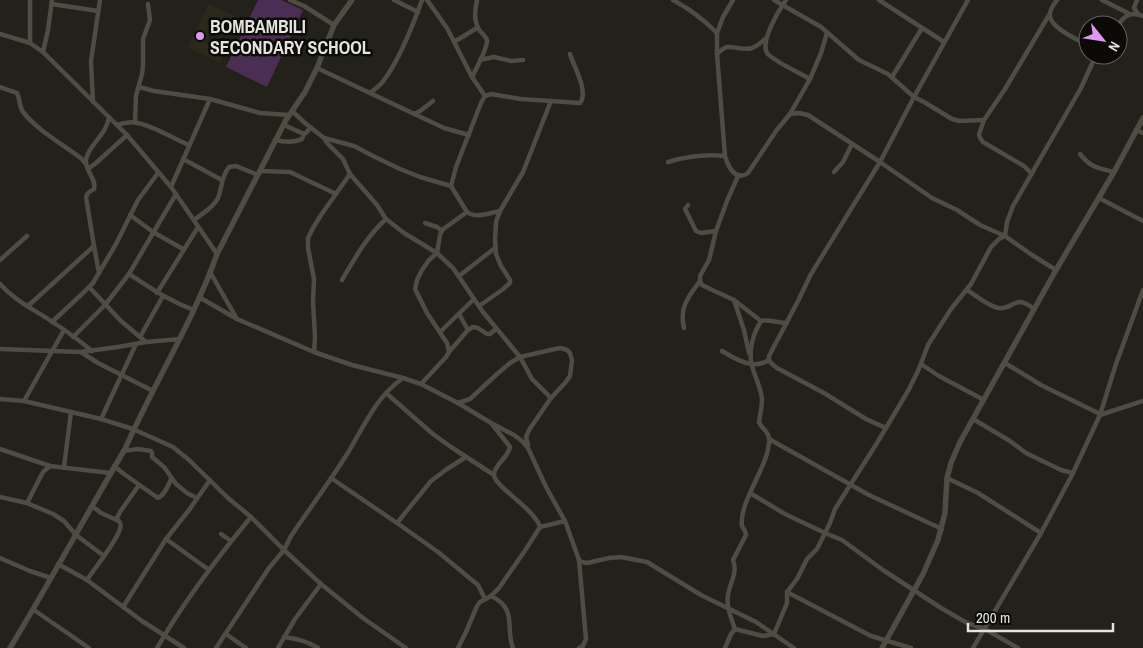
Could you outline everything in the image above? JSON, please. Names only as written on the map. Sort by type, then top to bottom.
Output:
[{"type":"street","points":[[30,0],[30,43]]},
{"type":"street","points":[[93,102],[90,62],[100,0]]},
{"type":"street","points":[[290,0],[304,6],[334,25]]},
{"type":"street","points":[[10,648],[34,610],[58,564],[123,451],[194,310],[217,254],[275,140],[317,68],[334,25],[352,0]]},
{"type":"street","points":[[394,0],[418,12]]},
{"type":"street","points":[[370,93],[384,80],[405,40],[422,0]]},
{"type":"street","points":[[427,0],[447,28],[472,77],[485,96]]},
{"type":"street","points":[[472,77],[487,42],[486,38],[477,28],[475,19],[478,0]]},
{"type":"street","points":[[673,0],[692,11],[717,33]]},
{"type":"street","points":[[732,0],[717,33],[717,54],[725,156],[728,166],[738,176],[744,176],[748,173],[776,131],[790,114],[810,79],[821,54],[827,33]]},
{"type":"street","points":[[774,0],[815,23],[859,60],[882,70],[914,97],[952,119],[959,121],[984,120]]},
{"type":"street","points":[[786,0],[766,39],[766,51],[810,79]]},
{"type":"street","points":[[879,0],[944,42]]},
{"type":"street","points":[[722,352],[740,361],[752,364],[759,365],[769,360],[771,352],[811,274],[880,162],[968,0]]},
{"type":"street","points":[[1032,174],[1024,166],[983,142],[979,134],[984,120],[1005,89],[1057,0]]},
{"type":"street","points":[[1102,0],[1127,14],[1141,15]]},
{"type":"street","points":[[43,52],[52,2],[98,11]]},
{"type":"street","points":[[1127,14],[1135,3]]},
{"type":"street","points":[[1135,3],[1134,8],[1141,15]]},
{"type":"street","points":[[135,122],[135,104],[143,66],[143,39],[150,20],[148,4]]},
{"type":"street","points":[[1049,15],[1051,22],[1058,28],[1078,39]]},
{"type":"street","points":[[454,42],[477,28]]},
{"type":"street","points":[[892,77],[922,28]]},
{"type":"street","points":[[0,34],[30,43],[43,52],[127,135],[171,186],[217,254]]},
{"type":"street","points":[[717,54],[729,47],[750,49],[766,39]]},
{"type":"street","points":[[451,186],[456,167],[485,96],[491,94],[520,99],[578,104],[582,101],[581,83],[570,54]]},
{"type":"street","points":[[480,60],[494,57],[511,61],[523,60]]},
{"type":"street","points":[[1005,236],[1007,222],[1013,206],[1081,88],[1091,65]]},
{"type":"street","points":[[317,68],[444,128],[469,135]]},
{"type":"street","points":[[139,86],[154,91],[210,99],[260,113],[291,113],[310,127],[324,138],[343,158],[350,174],[377,205],[386,219],[404,233],[437,253],[453,268],[496,329],[520,357],[532,379],[551,398]]},
{"type":"street","points":[[0,87],[17,93],[20,106],[26,115],[51,137],[82,159],[87,166],[95,185],[94,189],[88,192],[86,197],[99,273]]},
{"type":"street","points":[[171,186],[210,99]]},
{"type":"street","points":[[479,306],[510,283],[496,254],[496,222],[500,211],[523,172],[551,101]]},
{"type":"street","points":[[414,114],[433,102]]},
{"type":"street","points":[[790,114],[800,113],[808,115],[932,198],[957,210],[980,225],[1005,236],[1056,270]]},
{"type":"street","points":[[87,166],[88,155],[106,130],[109,117]]},
{"type":"street","points":[[882,648],[928,563],[942,529],[947,499],[947,478],[960,442],[1143,118]]},
{"type":"street","points":[[117,125],[135,122],[189,145]]},
{"type":"street","points":[[284,125],[304,134]]},
{"type":"street","points":[[275,140],[298,141],[302,139],[310,127]]},
{"type":"street","points":[[1136,130],[1143,133]]},
{"type":"street","points":[[87,166],[127,135]]},
{"type":"street","points":[[324,138],[354,146],[400,169],[451,186],[470,214],[500,211]]},
{"type":"street","points":[[834,172],[843,162],[852,144]]},
{"type":"street","points":[[668,162],[704,154],[725,156]]},
{"type":"street","points":[[1080,154],[1094,167],[1114,172]]},
{"type":"street","points":[[183,159],[222,180]]},
{"type":"street","points":[[194,220],[217,200],[224,174],[229,167],[236,166],[259,173],[290,172],[336,194]]},
{"type":"street","points":[[52,322],[89,287],[99,273],[138,200],[158,173]]},
{"type":"street","points":[[314,352],[314,279],[308,238],[321,215],[350,174]]},
{"type":"street","points":[[684,328],[682,314],[687,298],[700,281],[700,276],[709,260],[716,230],[738,176]]},
{"type":"street","points":[[73,337],[105,305],[130,274],[176,194]]},
{"type":"street","points":[[1099,198],[1143,221]]},
{"type":"street","points":[[688,205],[685,209],[696,231],[701,234],[716,230]]},
{"type":"street","points":[[449,352],[447,343],[427,313],[415,289],[422,270],[437,253],[442,231],[467,212]]},
{"type":"street","points":[[130,215],[153,232],[184,249]]},
{"type":"street","points":[[342,280],[366,240],[386,219]]},
{"type":"street","points":[[425,223],[442,231]]},
{"type":"street","points":[[157,293],[198,227]]},
{"type":"street","points":[[0,260],[27,236]]},
{"type":"street","points":[[774,634],[787,603],[787,592],[797,579],[807,558],[816,549],[835,509],[916,377],[935,332],[951,308],[967,290],[991,247],[1005,236]]},
{"type":"street","points":[[28,306],[94,246]]},
{"type":"street","points":[[459,276],[495,248]]},
{"type":"street","points":[[210,272],[237,319]]},
{"type":"street","points":[[130,274],[157,293],[175,303],[194,310]]},
{"type":"street","points":[[700,281],[702,285],[734,300],[761,321],[787,323]]},
{"type":"street","points":[[0,284],[6,291],[92,351]]},
{"type":"street","points":[[89,287],[121,321],[146,342]]},
{"type":"street","points":[[967,290],[996,308],[1025,302],[1034,309]]},
{"type":"street","points":[[973,648],[1018,574],[1073,473],[1100,415],[1143,290]]},
{"type":"street","points":[[140,337],[163,296]]},
{"type":"street","points":[[199,297],[237,319],[314,352],[421,384],[458,402],[522,440],[528,448],[565,522],[579,560],[586,640],[583,646],[579,648]]},
{"type":"street","points":[[440,332],[474,299]]},
{"type":"street","points":[[734,300],[762,398],[759,425],[767,433],[769,439],[766,459],[750,493],[741,523],[746,535],[733,560],[735,571],[727,595],[728,609],[735,629]]},
{"type":"street","points":[[459,314],[468,330]]},
{"type":"street","points":[[740,361],[750,352],[761,321]]},
{"type":"street","points":[[421,384],[468,330],[475,327],[490,334],[496,329]]},
{"type":"street","points":[[24,401],[64,330]]},
{"type":"street","points":[[0,349],[80,352],[180,339]]},
{"type":"street","points":[[100,419],[136,344]]},
{"type":"street","points":[[458,402],[470,399],[503,368],[520,357],[561,348],[567,350],[570,353],[572,368],[570,376],[551,398],[527,433],[528,448]]},
{"type":"street","points":[[80,352],[153,391]]},
{"type":"street","points":[[769,360],[777,368],[824,393],[866,419],[886,428]]},
{"type":"street","points":[[1004,363],[1100,415],[1143,401]]},
{"type":"street","points":[[921,364],[984,400]]},
{"type":"street","points":[[216,648],[269,568],[284,550],[291,536],[349,451],[378,401],[395,383],[403,378]]},
{"type":"street","points":[[386,393],[450,447],[494,475],[497,481],[532,514],[540,527]]},
{"type":"street","points":[[0,399],[24,401],[100,419],[133,429],[173,447],[251,517],[321,584],[363,618],[406,648]]},
{"type":"street","points":[[64,467],[71,412]]},
{"type":"street","points":[[973,419],[1026,452],[1061,470],[1073,473]]},
{"type":"street","points":[[491,423],[510,446],[509,451],[495,470],[494,475]]},
{"type":"street","points":[[769,439],[869,495],[942,529]]},
{"type":"street","points":[[0,449],[50,466],[110,473]]},
{"type":"street","points":[[123,451],[138,449],[151,451],[152,457],[164,467],[171,479],[182,489],[198,498]]},
{"type":"street","points":[[397,523],[430,481],[466,457]]},
{"type":"street","points":[[26,503],[43,472],[50,466]]},
{"type":"street","points":[[114,466],[158,498],[161,497],[171,479]]},
{"type":"street","points":[[331,478],[438,552],[478,585],[485,599]]},
{"type":"street","points":[[947,478],[978,493],[1041,533]]},
{"type":"street","points":[[123,607],[166,538],[210,480]]},
{"type":"street","points":[[116,520],[139,485]]},
{"type":"street","points":[[750,493],[785,514],[835,536],[914,590],[967,623],[985,630],[1018,648]]},
{"type":"street","points":[[0,496],[26,503],[48,512],[67,524],[76,535],[104,556]]},
{"type":"street","points":[[87,580],[104,556],[120,527],[120,523],[116,520],[100,513],[92,506]]},
{"type":"street","points":[[157,648],[178,613],[251,517]]},
{"type":"street","points":[[458,648],[477,606],[499,588],[540,527],[565,522]]},
{"type":"street","points":[[221,534],[231,541]]},
{"type":"street","points":[[166,538],[209,570]]},
{"type":"street","points":[[579,560],[587,563],[621,557],[646,562],[701,595],[756,622],[794,648]]},
{"type":"street","points":[[0,558],[51,578]]},
{"type":"street","points":[[58,564],[87,580],[164,636],[184,648]]},
{"type":"street","points":[[278,648],[295,619],[321,584]]},
{"type":"street","points":[[787,592],[872,636],[911,648]]},
{"type":"street","points":[[491,596],[508,610],[513,648]]},
{"type":"street","points":[[34,610],[89,648]]},
{"type":"street","points":[[732,622],[735,613]]},
{"type":"street","points":[[735,629],[764,636],[774,634]]},
{"type":"street","points":[[725,648],[735,629]]},
{"type":"street","points":[[226,634],[246,648]]},
{"type":"street","points":[[284,637],[309,642],[318,648]]},
{"type":"shaded area","points":[[258,0],[281,0],[303,10],[267,87],[226,67]]},
{"type":"shaded area","points":[[209,4],[241,19],[235,32],[215,22],[213,25],[201,19]]},
{"type":"shaded area","points":[[201,20],[213,26],[205,42],[226,52],[220,63],[187,47]]},
{"type":"place","name":"BOMBAMBILI SECONDARY SCHOOL","points":[[200,36]]}]
